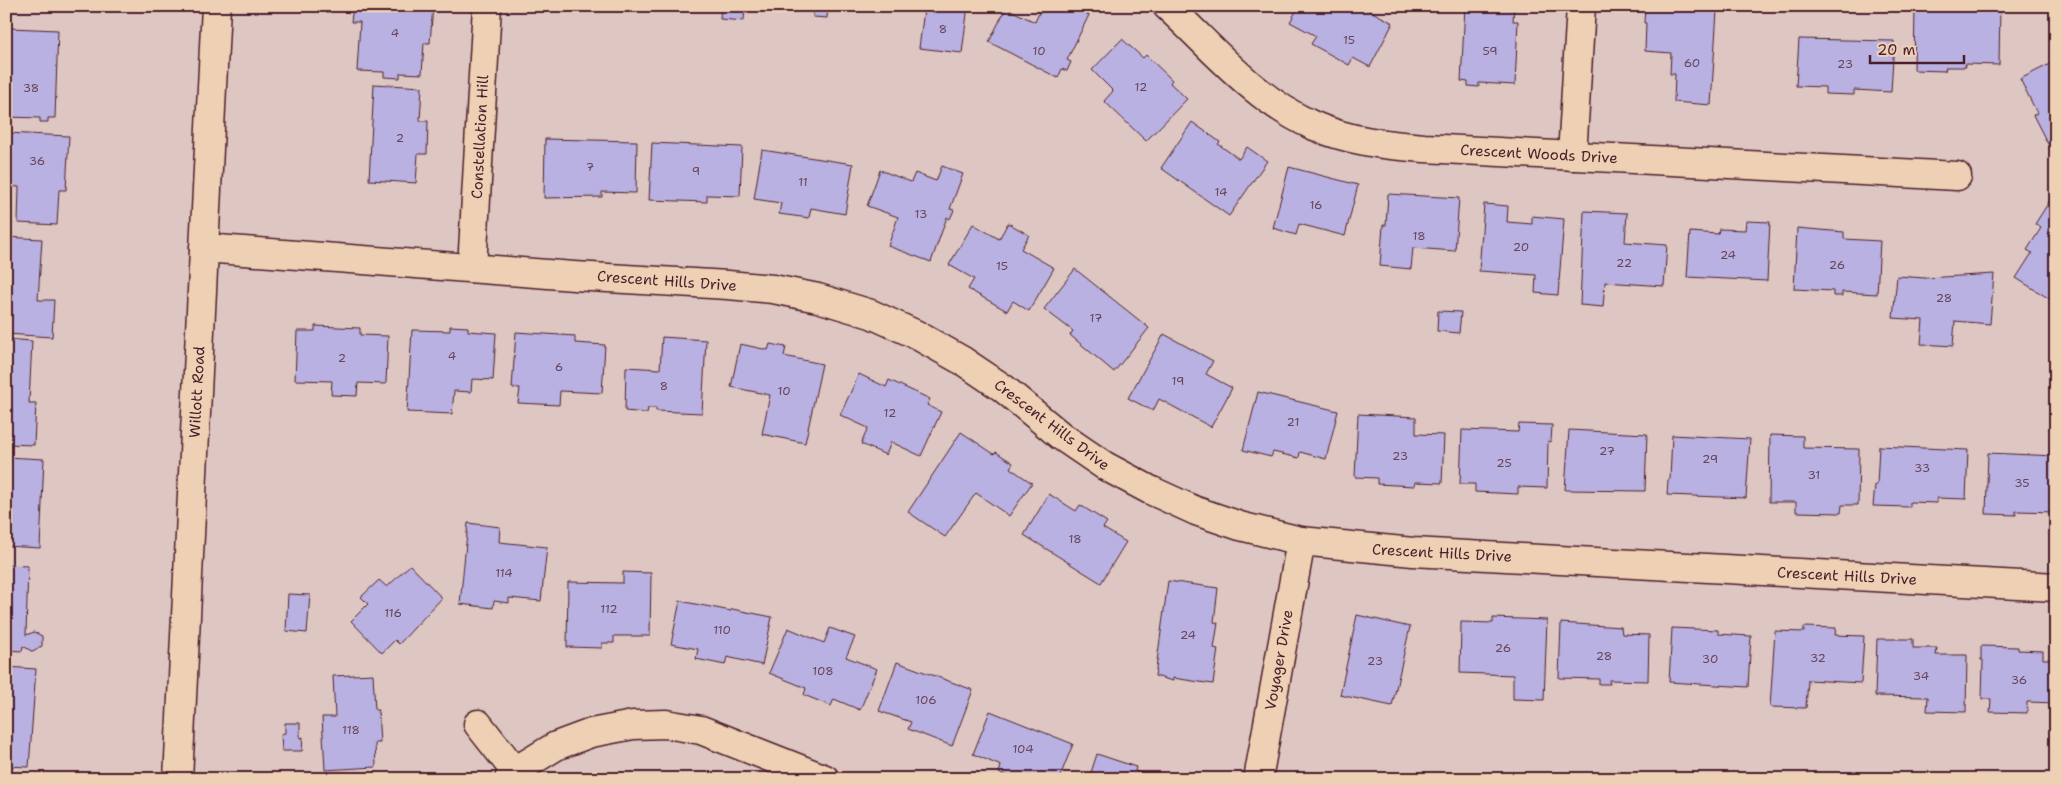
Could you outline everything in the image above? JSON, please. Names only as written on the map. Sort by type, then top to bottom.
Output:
[{"type":"street","name":"Willott Road","points":[[178,779],[216,6]]},
{"type":"street","name":"Constellation Hill","points":[[472,268],[487,6]]},
{"type":"street","name":"Crescent Woods Drive","points":[[1167,6],[1254,89],[1283,109],[1311,125],[1374,144],[1957,176]]},
{"type":"street","points":[[1572,156],[1580,6]]},
{"type":"street","name":"Crescent Hills Drive","points":[[204,248],[728,285],[773,289],[818,298],[871,314],[915,334],[963,360],[1004,388],[1061,436],[1105,466],[1150,490],[1196,511],[1240,526],[1301,541],[1414,552],[2056,587]]},
{"type":"street","name":"Voyager Drive","points":[[1258,779],[1301,541]]},
{"type":"street","points":[[478,724],[512,775],[556,746],[592,733],[633,725],[666,724],[701,730],[824,779]]},
{"type":"building","points":[[353,6],[433,6],[430,43],[424,43],[422,74],[400,73],[400,78],[384,77],[384,72],[357,71],[360,22],[351,22]]},
{"type":"building","points":[[721,6],[745,6],[744,21],[720,19]]},
{"type":"building","points":[[814,6],[828,6],[827,18],[813,17]]},
{"type":"building","points":[[828,6],[868,6],[868,9]]},
{"type":"building","points":[[896,6],[968,6],[962,53],[919,48],[924,10]]},
{"type":"building","points":[[1042,6],[1071,6],[1089,15],[1067,60],[1071,62],[1067,71],[1062,69],[1058,78],[989,42],[1006,8],[1035,22]]},
{"type":"building","points":[[1299,6],[1361,6],[1393,23],[1370,67],[1353,58],[1349,65],[1311,44],[1316,36],[1290,22]]},
{"type":"building","points":[[1465,6],[1514,6],[1513,21],[1518,21],[1515,85],[1479,83],[1479,87],[1468,86],[1468,82],[1461,81]]},
{"type":"building","points":[[1645,6],[1717,11],[1711,105],[1674,102],[1675,74],[1670,74],[1671,53],[1645,51]]},
{"type":"building","points":[[1915,6],[2000,6],[1999,65],[1965,64],[1966,67],[1946,67],[1945,71],[1914,70]]},
{"type":"building","points":[[10,28],[58,30],[55,118],[48,118],[48,122],[40,122],[40,118],[6,117],[6,59],[9,59]]},
{"type":"building","points":[[1122,39],[1143,58],[1146,55],[1172,80],[1170,83],[1187,99],[1146,141],[1104,101],[1113,91],[1092,70]]},
{"type":"building","points":[[1799,39],[1894,41],[1891,92],[1854,90],[1854,95],[1825,94],[1825,87],[1796,86]]},
{"type":"building","points":[[2056,61],[2056,160],[2033,115],[2037,113],[2020,79]]},
{"type":"building","points":[[374,84],[422,87],[420,121],[428,121],[427,154],[418,154],[416,183],[369,180]]},
{"type":"building","points":[[1192,122],[1220,142],[1218,144],[1239,159],[1247,147],[1267,161],[1229,216],[1161,168]]},
{"type":"building","points":[[6,133],[69,136],[66,190],[59,190],[57,225],[18,223],[19,187],[6,186]]},
{"type":"building","points":[[545,139],[637,141],[636,193],[602,192],[602,197],[544,198]]},
{"type":"building","points":[[652,143],[742,147],[740,196],[707,195],[707,202],[649,200]]},
{"type":"building","points":[[762,150],[853,164],[845,214],[811,208],[809,218],[779,214],[781,203],[754,199]]},
{"type":"building","points":[[942,166],[963,174],[950,209],[954,210],[950,219],[947,217],[931,262],[888,246],[898,217],[867,206],[880,170],[911,182],[915,173],[936,181]]},
{"type":"building","points":[[1289,167],[1358,185],[1345,236],[1299,224],[1296,235],[1273,228]]},
{"type":"building","points":[[2056,191],[2056,303],[2016,278],[2032,253],[2027,250],[2041,228],[2035,224]]},
{"type":"building","points":[[1388,194],[1459,198],[1455,251],[1413,248],[1411,269],[1380,266],[1383,225],[1386,225]]},
{"type":"building","points":[[1484,204],[1508,206],[1507,222],[1532,224],[1532,216],[1564,219],[1558,295],[1535,293],[1536,275],[1479,271]]},
{"type":"building","points":[[1584,211],[1627,213],[1625,242],[1667,245],[1664,286],[1605,282],[1603,307],[1580,305]]},
{"type":"building","points":[[1746,221],[1770,222],[1767,281],[1687,277],[1690,232],[1718,234],[1719,229],[1745,230]]},
{"type":"building","points":[[1008,223],[1029,235],[1021,249],[1054,268],[1029,311],[1013,301],[1007,311],[968,289],[974,279],[949,265],[973,224],[999,239]]},
{"type":"building","points":[[1797,228],[1844,232],[1844,239],[1880,241],[1877,294],[1842,292],[1842,296],[1833,296],[1833,291],[1794,289]]},
{"type":"building","points":[[6,237],[42,239],[38,300],[54,300],[52,337],[6,334]]},
{"type":"building","points":[[1075,269],[1149,328],[1114,372],[1070,335],[1073,331],[1044,309]]},
{"type":"building","points":[[1994,274],[1990,324],[1955,321],[1953,346],[1921,344],[1923,320],[1893,318],[1897,276],[1925,278]]},
{"type":"building","points":[[1438,311],[1461,312],[1459,333],[1437,331]]},
{"type":"building","points":[[315,326],[360,328],[360,335],[388,336],[386,384],[358,383],[357,396],[331,395],[332,381],[295,380],[297,331],[315,331]]},
{"type":"building","points":[[450,326],[468,327],[468,331],[496,333],[493,380],[472,379],[471,392],[454,391],[452,414],[407,412],[412,330],[450,331]]},
{"type":"building","points":[[516,332],[575,336],[575,343],[605,345],[602,393],[560,391],[559,405],[518,403],[520,388],[512,388]]},
{"type":"building","points":[[1164,334],[1213,361],[1206,374],[1232,388],[1211,427],[1159,399],[1153,411],[1128,398]]},
{"type":"building","points":[[662,337],[706,340],[702,413],[656,411],[656,408],[648,408],[647,413],[625,411],[626,367],[660,369]]},
{"type":"building","points":[[6,339],[32,341],[29,403],[36,403],[34,445],[6,444]]},
{"type":"building","points":[[740,344],[768,350],[770,344],[786,347],[784,356],[822,364],[805,443],[762,434],[770,395],[731,387]]},
{"type":"building","points":[[859,374],[886,387],[889,380],[930,399],[927,405],[941,412],[921,456],[891,442],[886,455],[861,444],[868,428],[840,415]]},
{"type":"building","points":[[1258,392],[1338,411],[1326,459],[1300,452],[1299,458],[1273,452],[1271,457],[1243,450]]},
{"type":"building","points":[[1358,414],[1416,417],[1416,434],[1444,435],[1442,483],[1415,482],[1414,486],[1377,484],[1377,478],[1355,477]]},
{"type":"building","points":[[1519,424],[1552,425],[1551,442],[1548,441],[1547,488],[1518,487],[1518,494],[1475,492],[1475,484],[1460,484],[1462,430],[1518,432]]},
{"type":"building","points":[[1569,430],[1647,434],[1645,491],[1565,490]]},
{"type":"building","points":[[961,432],[994,454],[996,452],[1013,463],[1010,468],[1032,483],[1009,516],[976,493],[945,537],[908,512]]},
{"type":"building","points":[[1672,435],[1750,439],[1746,498],[1667,495],[1668,480],[1670,479]]},
{"type":"building","points":[[1770,435],[1803,436],[1803,448],[1859,449],[1858,505],[1842,505],[1841,513],[1796,512],[1796,502],[1769,502]]},
{"type":"building","points":[[1879,446],[1968,450],[1966,499],[1937,498],[1937,503],[1910,502],[1910,507],[1873,506],[1875,485],[1877,485]]},
{"type":"building","points":[[1988,453],[2056,456],[2056,512],[2016,511],[2016,515],[1986,514]]},
{"type":"building","points":[[6,457],[44,459],[40,548],[6,546]]},
{"type":"building","points":[[1049,494],[1076,511],[1080,505],[1107,522],[1103,528],[1126,542],[1101,583],[1024,535]]},
{"type":"building","points":[[468,523],[500,527],[499,542],[547,547],[541,601],[509,598],[509,603],[494,601],[493,608],[460,604]]},
{"type":"building","points":[[6,565],[28,566],[26,635],[34,632],[42,636],[42,646],[33,652],[23,646],[22,651],[6,650]]},
{"type":"building","points":[[410,565],[442,598],[399,644],[395,640],[382,653],[351,621],[368,604],[361,597],[379,580],[387,587]]},
{"type":"building","points":[[623,572],[651,573],[650,636],[614,636],[614,643],[602,643],[602,648],[567,647],[568,582],[623,583]]},
{"type":"building","points":[[1168,581],[1218,588],[1214,622],[1218,623],[1214,648],[1218,649],[1213,684],[1173,678],[1173,681],[1155,676]]},
{"type":"building","points":[[288,594],[310,595],[307,633],[286,631]]},
{"type":"building","points":[[680,601],[772,617],[762,665],[727,657],[725,665],[696,659],[698,649],[671,644]]},
{"type":"building","points":[[1357,615],[1410,627],[1392,706],[1340,695]]},
{"type":"building","points":[[1493,618],[1547,620],[1544,700],[1513,699],[1513,675],[1460,673],[1461,622],[1493,623]]},
{"type":"building","points":[[1561,623],[1621,627],[1622,634],[1649,635],[1648,681],[1609,680],[1610,684],[1599,684],[1599,679],[1559,678]]},
{"type":"building","points":[[1804,627],[1836,628],[1835,635],[1864,636],[1861,683],[1808,680],[1806,708],[1770,707],[1775,631],[1804,632]]},
{"type":"building","points":[[788,628],[824,643],[830,628],[855,637],[846,657],[877,669],[860,710],[834,699],[831,706],[804,695],[806,688],[769,673]]},
{"type":"building","points":[[1672,628],[1718,630],[1718,634],[1751,636],[1748,687],[1669,682]]},
{"type":"building","points":[[1877,639],[1913,639],[1913,648],[1937,648],[1936,655],[1967,655],[1966,712],[1927,711],[1928,697],[1875,696]]},
{"type":"building","points":[[1981,646],[2018,647],[2018,650],[2043,651],[2043,659],[2056,659],[2056,703],[2027,702],[2027,713],[1990,712],[1991,699],[1982,699],[1983,660],[1981,660]]},
{"type":"building","points":[[897,662],[973,690],[952,746],[908,729],[911,722],[879,711]]},
{"type":"building","points":[[6,667],[36,669],[29,767],[6,766]]},
{"type":"building","points":[[373,674],[375,710],[378,710],[380,743],[375,743],[376,767],[325,770],[322,717],[335,717],[333,676]]},
{"type":"building","points":[[990,711],[1073,744],[1059,779],[1015,779],[999,773],[1001,766],[973,754]]},
{"type":"building","points":[[285,723],[300,723],[300,738],[303,737],[302,751],[282,751],[281,734],[285,733]]},
{"type":"building","points":[[1097,754],[1136,767],[1135,771],[1160,779],[1089,779]]}]
